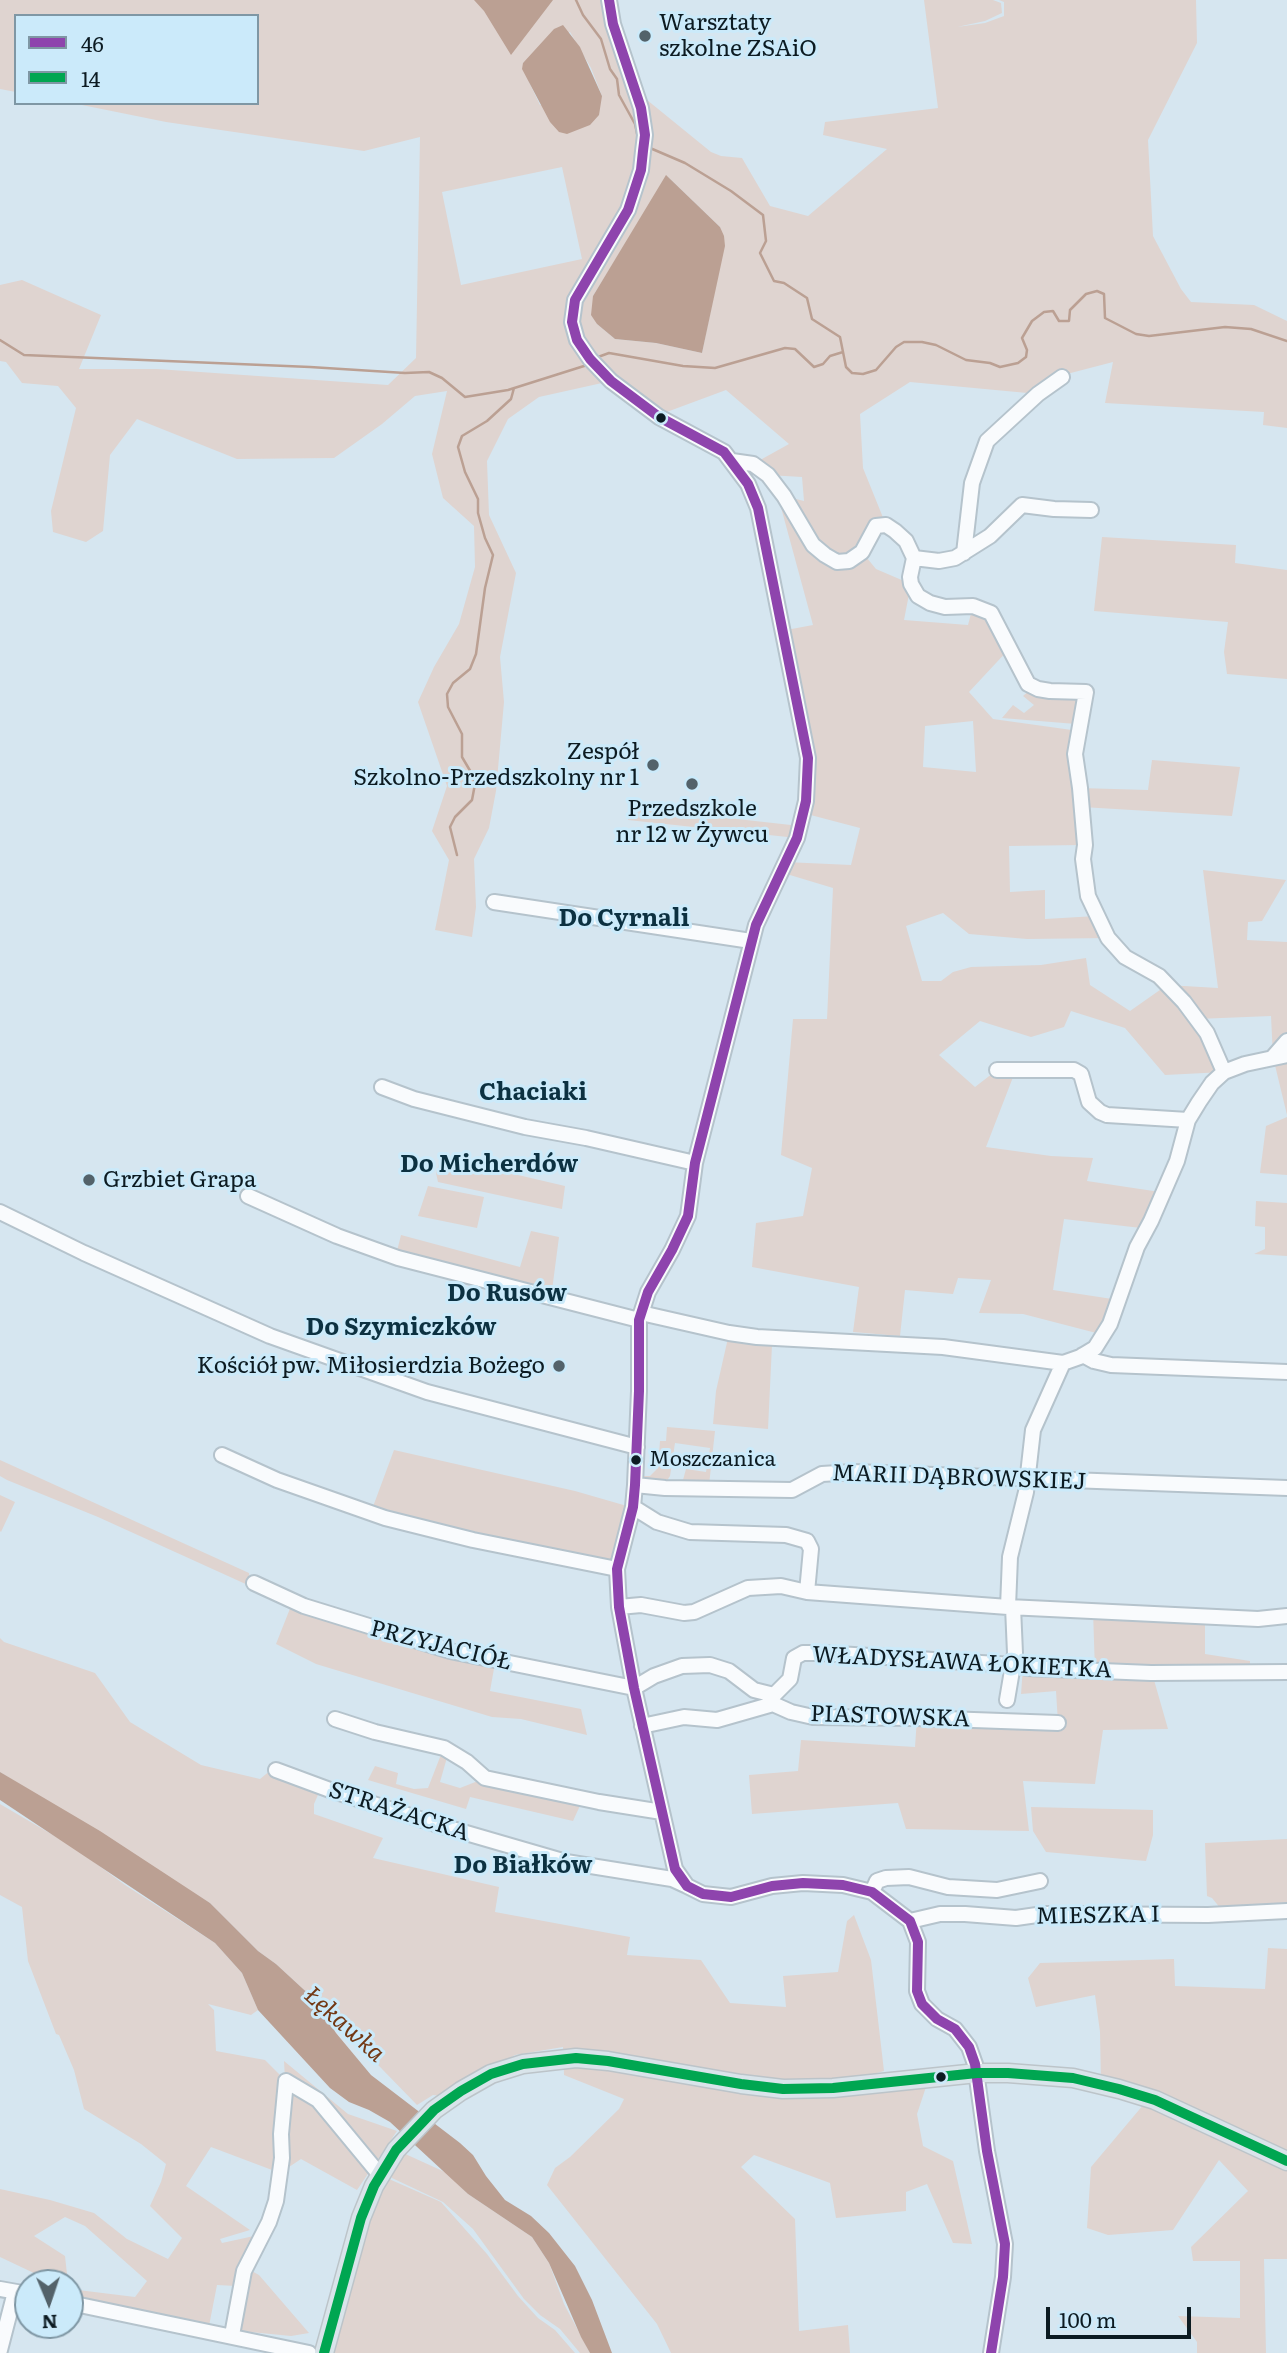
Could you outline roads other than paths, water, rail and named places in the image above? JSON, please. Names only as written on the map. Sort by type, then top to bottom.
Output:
[{"type":"main road","points":[[324,2353],[361,2218],[383,2170],[409,2134],[434,2110],[461,2091],[505,2069],[541,2061],[576,2058],[625,2063],[783,2089],[833,2088],[977,2073],[1073,2078],[1136,2094],[1181,2111],[1287,2161]]},
{"type":"street","points":[[609,0],[613,24],[641,108],[645,135],[640,170],[628,209],[575,300],[572,322],[578,340],[590,359],[611,381],[659,417],[724,452],[748,484],[758,508],[808,758],[806,801],[797,838],[756,925],[751,942],[695,1163],[688,1216],[648,1292],[640,1316],[635,1485],[633,1507],[617,1569],[619,1607],[642,1726],[675,1868],[687,1886]]},
{"type":"street","points":[[964,553],[972,483],[987,441],[1038,394],[1062,377]]},
{"type":"street","points":[[732,461],[753,464],[768,475],[813,544],[837,562],[849,561],[862,552],[876,526],[886,525],[906,541],[914,558],[910,577],[918,596],[945,607],[973,606],[991,613],[1028,684],[1038,689],[1086,692],[1075,754],[1088,896],[1108,938],[1125,957],[1159,976],[1184,1002],[1207,1033],[1223,1072]]},
{"type":"street","points":[[914,558],[947,561],[964,553],[990,536],[1022,505],[1091,510]]},
{"type":"street","points":[[494,901],[751,942]]},
{"type":"street","points":[[248,1196],[314,1226],[398,1258],[640,1316],[729,1334],[943,1347],[1063,1363],[1094,1348],[1110,1324],[1137,1247],[1177,1161],[1188,1120],[1212,1083],[1223,1072],[1280,1056],[1287,1041]]},
{"type":"street","points":[[997,1070],[1074,1070],[1081,1074],[1089,1102],[1100,1112],[1107,1115],[1188,1120]]},
{"type":"street","points":[[382,1087],[414,1099],[525,1127],[695,1163]]},
{"type":"street","points":[[0,1212],[84,1253],[281,1341],[427,1392],[637,1447]]},
{"type":"street","points":[[1083,1355],[1111,1365],[1287,1372]]},
{"type":"street","points":[[1007,1700],[1016,1653],[1011,1607],[1010,1557],[1027,1480],[1033,1430],[1063,1363]]},
{"type":"street","points":[[222,1455],[276,1480],[385,1518],[473,1540],[617,1569]]},
{"type":"street","name":"MARII DĄBROWSKIEJ","points":[[635,1485],[675,1489],[792,1490],[822,1474],[853,1472],[1287,1489]]},
{"type":"street","points":[[633,1507],[657,1522],[690,1532],[786,1535],[807,1541],[811,1549],[807,1592]]},
{"type":"street","name":"PRZYJACIÓŁ","points":[[254,1583],[317,1611],[450,1651],[634,1688]]},
{"type":"street","points":[[619,1607],[641,1605],[684,1613],[694,1612],[748,1588],[781,1586],[807,1592],[1011,1607],[1258,1619],[1287,1616]]},
{"type":"street","name":"WŁADYSŁAWA ŁOKIETKA","points":[[773,1700],[790,1679],[794,1658],[803,1653],[1151,1673],[1287,1672]]},
{"type":"street","points":[[634,1688],[654,1676],[682,1666],[710,1665],[729,1671],[754,1690],[773,1700]]},
{"type":"street","points":[[642,1726],[684,1717],[716,1720],[773,1700]]},
{"type":"street","name":"PIASTOWSKA","points":[[773,1700],[791,1712],[813,1717],[1058,1723]]},
{"type":"street","points":[[335,1719],[375,1732],[444,1748],[467,1762],[485,1778],[662,1812]]},
{"type":"street","name":"STRAŻACKA","points":[[276,1770],[435,1824],[566,1862],[672,1879],[704,1894],[731,1897],[772,1886],[803,1883],[843,1885],[872,1892]]},
{"type":"street","points":[[991,2353],[1003,2277],[1005,2244],[987,2151],[977,2073],[969,2046],[955,2029],[937,2019],[922,2004],[917,1991],[918,1941],[910,1921],[872,1892],[877,1881],[886,1878],[909,1877],[948,1888],[997,1890],[1040,1881]]},
{"type":"street","name":"MIESZKA I","points":[[910,1921],[940,1914],[1016,1918],[1044,1914],[1208,1915],[1287,1911]]},
{"type":"street","points":[[232,2335],[244,2272],[269,2222],[276,2201],[282,2158],[286,2081],[318,2100],[383,2170]]},
{"type":"street","points":[[283,2105],[296,2092],[318,2100]]},
{"type":"street","points":[[84,2306],[309,2353]]},
{"type":"street","points":[[0,2350],[14,2314]]},
{"type":"waterway","points":[[576,0],[583,15],[601,39],[610,69],[617,79],[619,95],[635,124],[638,138]]},
{"type":"waterway","points":[[650,148],[685,163],[731,191],[763,215],[766,241],[760,253],[774,281],[784,283],[807,298],[812,319],[840,337],[846,367],[852,373],[863,374],[876,370],[896,347],[904,342],[936,345],[966,360],[1000,367],[1018,363],[1026,357],[1027,350],[1022,338],[1032,321],[1044,312],[1053,311],[1059,321],[1069,321],[1070,310],[1086,294],[1097,291],[1104,294],[1105,318],[1136,334],[1149,336],[1225,327],[1251,329],[1287,341]]},
{"type":"waterway","points":[[0,340],[24,355],[429,372],[442,378],[465,397],[508,390],[584,366]]},
{"type":"waterway","points":[[598,357],[609,353],[683,366],[715,368],[785,348],[795,349],[814,367],[823,364],[830,356],[843,352]]},
{"type":"waterway","points":[[457,855],[450,827],[455,817],[472,800],[475,784],[462,757],[462,734],[448,707],[447,694],[453,683],[470,669],[476,654],[485,588],[493,555],[478,513],[478,499],[465,472],[458,447],[462,436],[487,421],[511,399],[514,388]]},
{"type":"place","name":"Warsztaty szkolne ZSAiO","points":[[645,36]]},
{"type":"place","name":"Zespół Szkolno-Przedszkolny nr 1","points":[[653,765]]},
{"type":"place","name":"Przedszkole nr 12 w Żywcu","points":[[692,784]]},
{"type":"place","name":"Grzbiet Grapa","points":[[89,1180]]},
{"type":"place","name":"Kościół pw. Miłosierdzia Bożego","points":[[559,1366]]},
{"type":"place","name":"Moszczanica","points":[[636,1460]]},
{"type":"district","name":"Do Cyrnali","points":[[624,919]]},
{"type":"district","name":"Chaciaki","points":[[533,1093]]},
{"type":"district","name":"Do Micherdów","points":[[489,1165]]},
{"type":"district","name":"Do Rusów","points":[[507,1294]]},
{"type":"district","name":"Do Szymiczków","points":[[401,1328]]},
{"type":"district","name":"Do Białków","points":[[523,1866]]},
{"type":"water label","name":"Łękawka","points":[[344,2025]]}]
